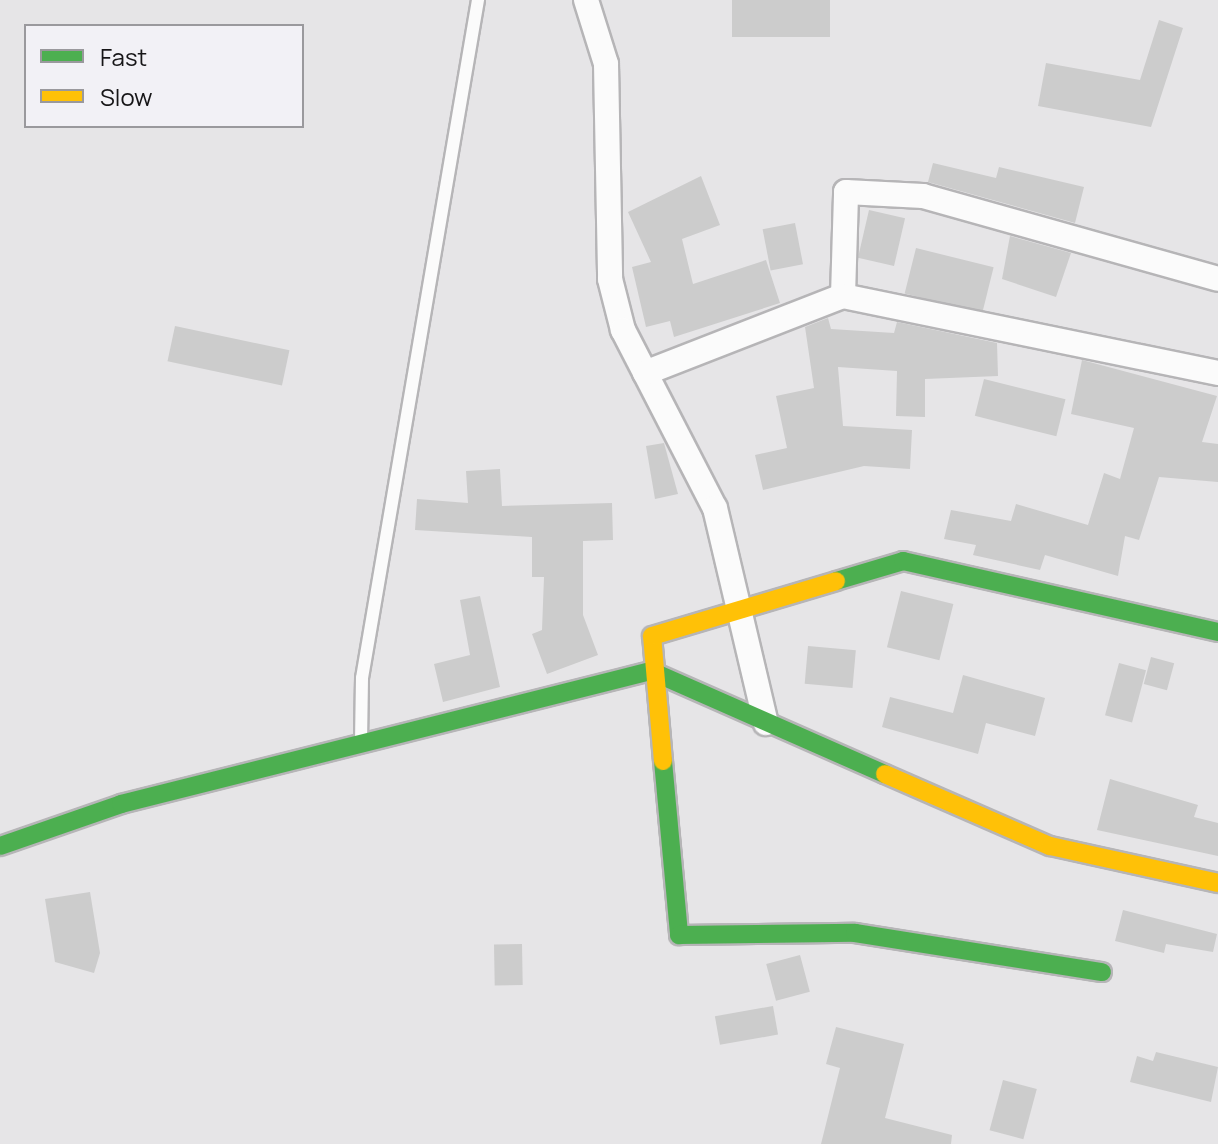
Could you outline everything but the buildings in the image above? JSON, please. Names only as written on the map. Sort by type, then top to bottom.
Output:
[{"type":"street","points":[[586,0],[606,64],[610,279],[645,373],[715,508],[766,723]]},
{"type":"street","points":[[843,296],[846,192],[923,196],[1218,279]]},
{"type":"street","points":[[645,373],[843,296],[1218,373]]},
{"type":"street","points":[[1102,972],[855,933],[679,935],[651,671],[652,636],[738,606],[903,561],[1218,632]]},
{"type":"street","points":[[0,846],[121,804],[651,671],[1050,846],[1218,883]]},
{"type":"lane","points":[[361,742],[362,678],[478,0]]},
{"type":"traffic: fast","points":[[836,581],[903,561],[1218,632]]},
{"type":"traffic: fast","points":[[0,846],[121,804],[651,671],[885,774]]},
{"type":"traffic: fast","points":[[663,761],[679,935],[855,933],[1102,972]]},
{"type":"traffic: slow","points":[[663,761],[652,636],[836,581]]},
{"type":"traffic: slow","points":[[885,774],[1050,846],[1218,883]]}]
